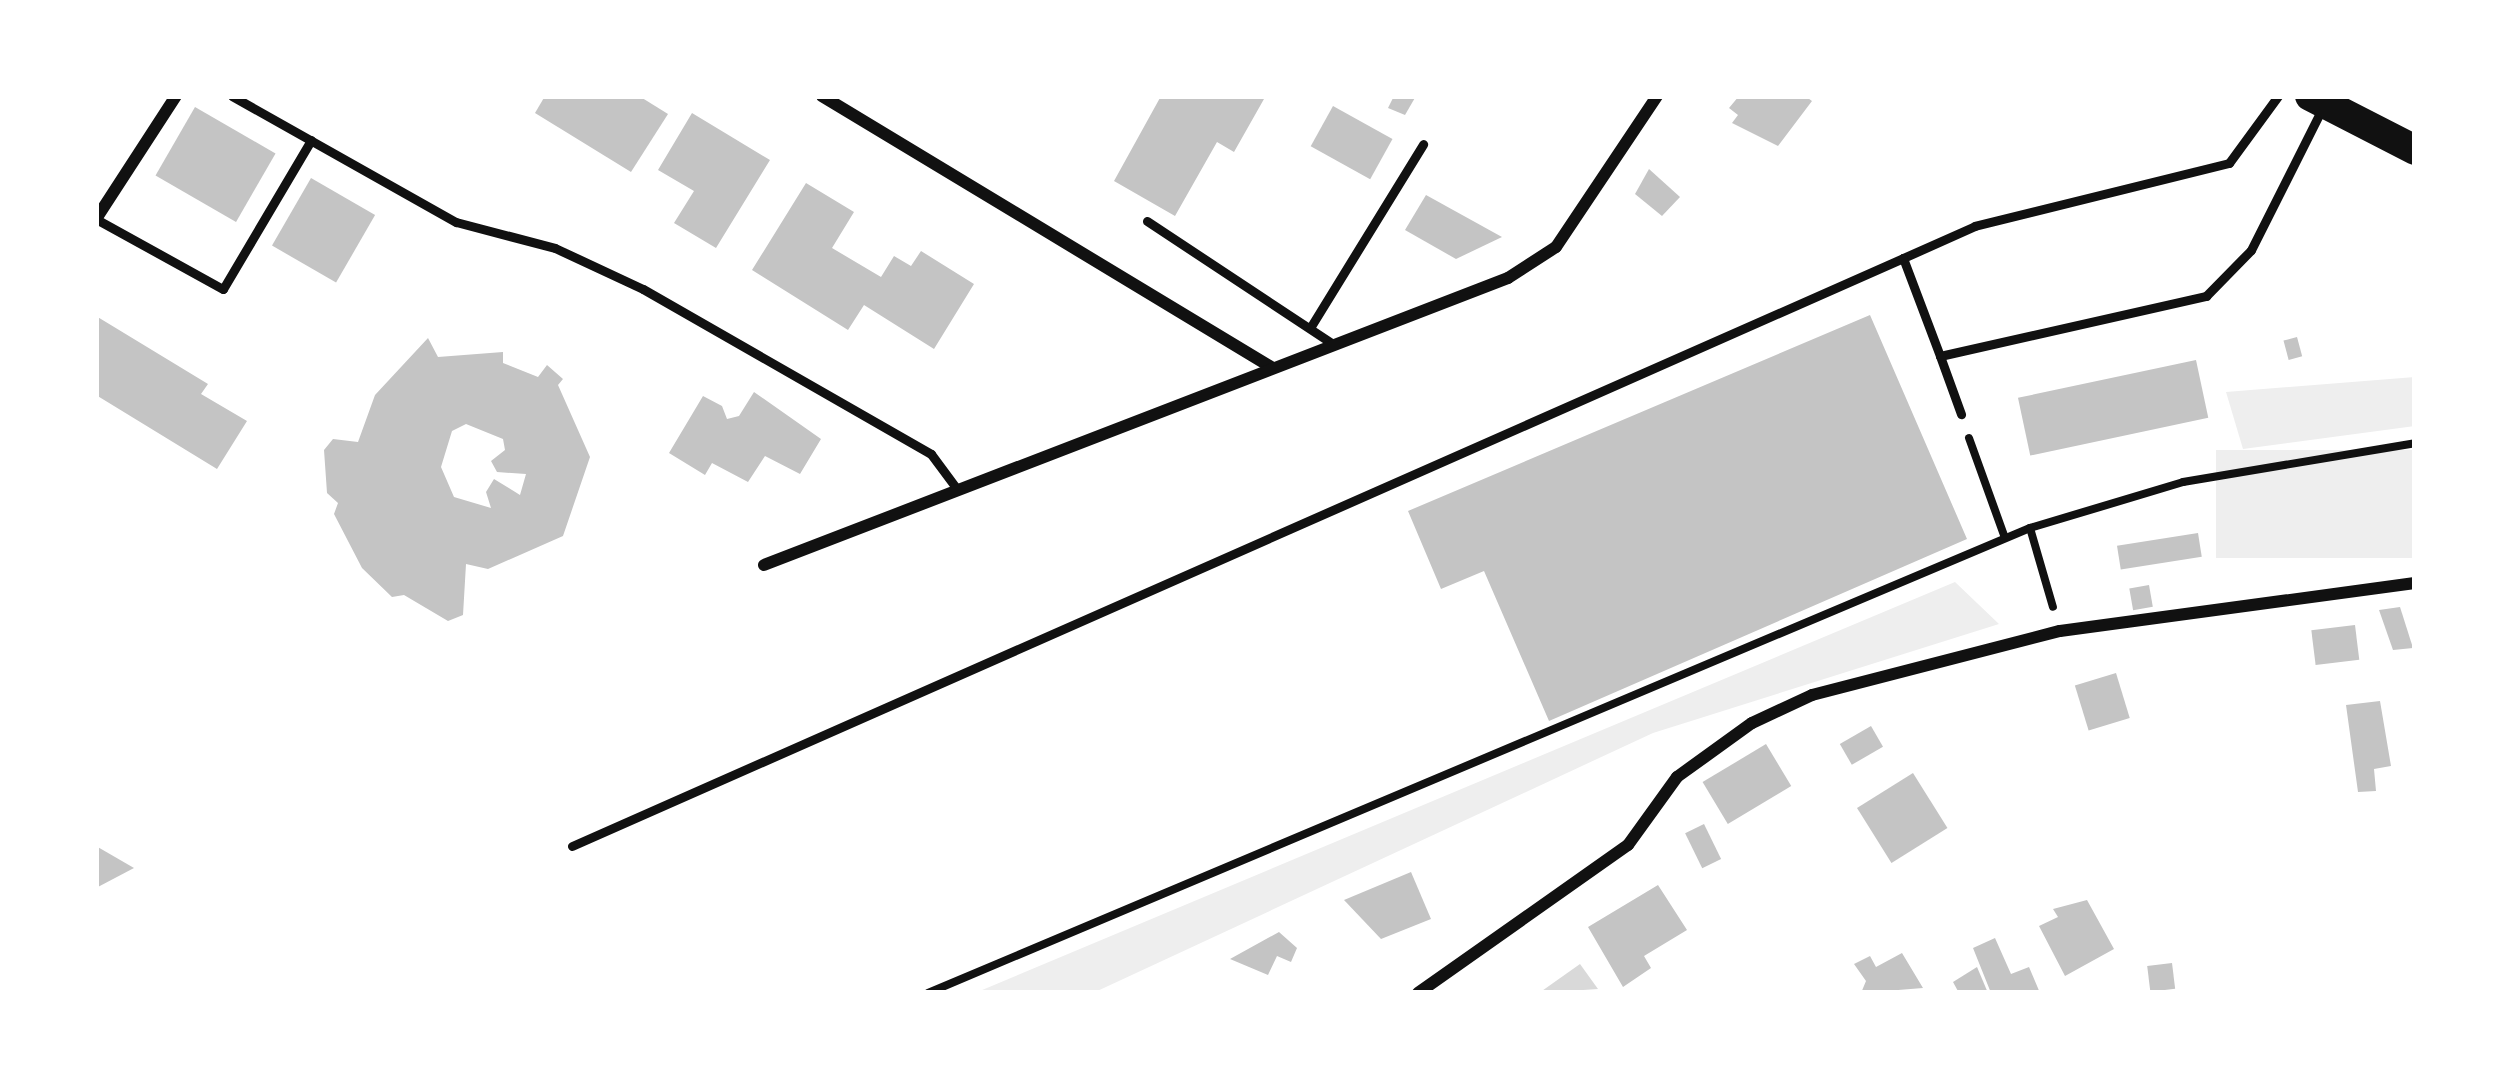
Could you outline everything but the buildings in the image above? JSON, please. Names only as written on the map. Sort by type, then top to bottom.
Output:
[{"type":"main road","points":[[2318,100],[2415,150]]},
{"type":"street","points":[[96,219],[176,96]]},
{"type":"street","points":[[822,96],[1271,367]]},
{"type":"street","points":[[764,565],[1508,278],[1556,247],[1657,96]]},
{"type":"street","points":[[1418,993],[1496,946],[1628,845],[1677,777],[1752,722],[1812,695],[2060,631],[2415,584]]},
{"type":"lane","points":[[232,96],[456,222],[555,248],[643,289],[931,454],[957,489]]},
{"type":"lane","points":[[572,846],[1976,226],[2229,163],[2278,96]]},
{"type":"lane","points":[[1940,356],[2206,296],[2251,250],[2318,100]]},
{"type":"lane","points":[[96,219],[223,289],[310,140]]},
{"type":"lane","points":[[1310,328],[1423,143]]},
{"type":"lane","points":[[1147,221],[1333,344]]},
{"type":"lane","points":[[1903,258],[1960,414]]},
{"type":"path","points":[[1960,414],[2005,538]]},
{"type":"path","points":[[928,993],[2030,528],[2183,482],[2415,443]]},
{"type":"path","points":[[2030,528],[2060,631]]},
{"type":"shaded area","points":[[2415,377],[2415,426],[2243,449],[2226,392]]},
{"type":"shaded area","points":[[2216,450],[2415,450],[2415,558],[2216,558]]},
{"type":"shaded area","points":[[1955,582],[1999,624],[1653,733],[1093,993],[975,993]]},
{"type":"shaded area","points":[[1580,964],[1598,989],[1539,993]]}]
